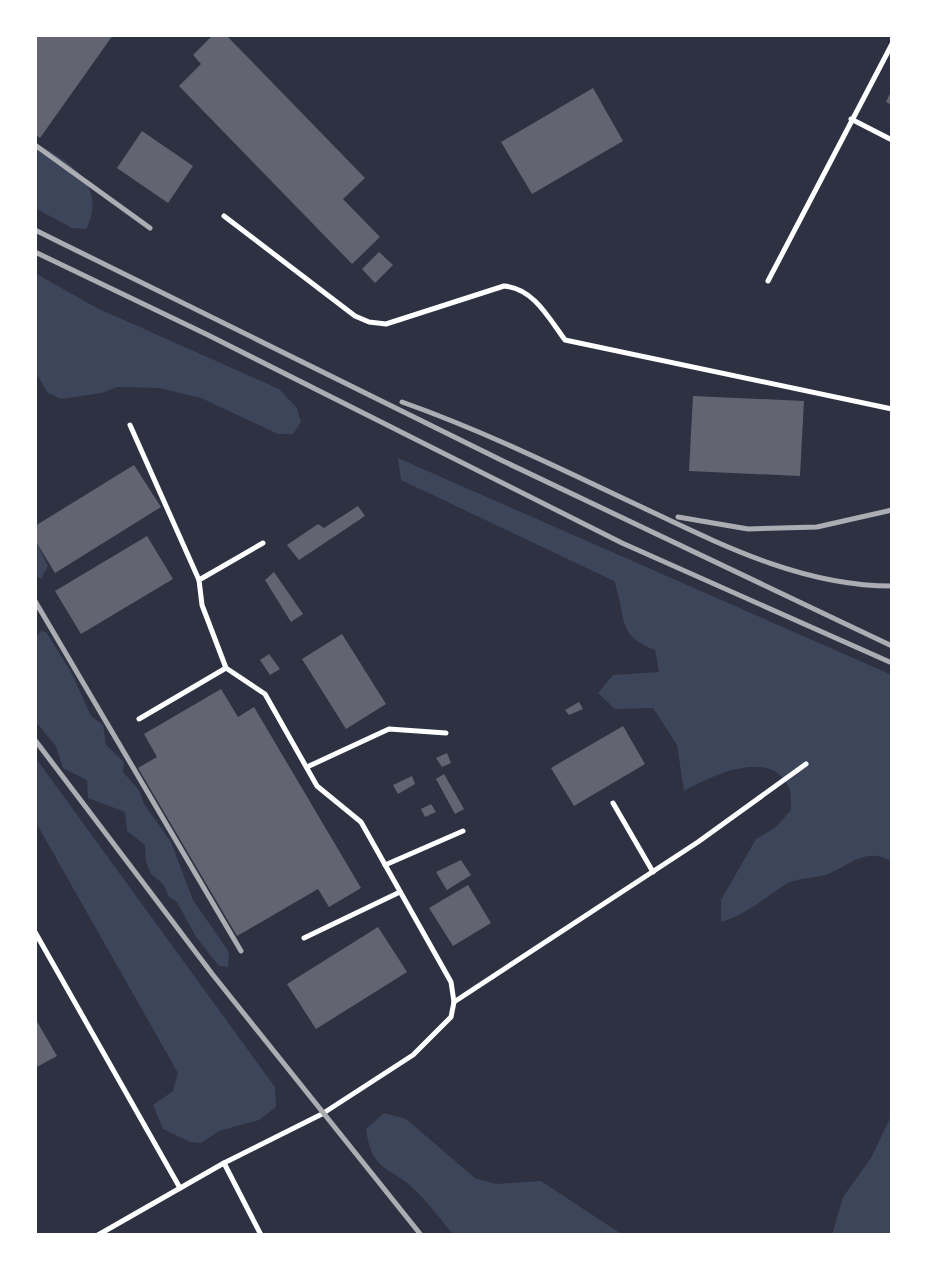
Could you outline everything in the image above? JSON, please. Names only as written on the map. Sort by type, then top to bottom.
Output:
[{"type":"lane","points":[[768,281],[892,44]]},
{"type":"lane","points":[[851,119],[892,139]]},
{"type":"lane","points":[[224,216],[355,316],[369,322],[386,324],[504,286],[520,288],[534,299],[565,340],[892,409]]},
{"type":"lane","points":[[98,1235],[224,1163],[322,1114],[413,1055],[451,1017],[454,1002],[451,982],[361,822],[317,786],[265,694],[226,668],[202,606],[199,580],[130,425]]},
{"type":"lane","points":[[199,580],[263,543]]},
{"type":"lane","points":[[139,719],[226,668]]},
{"type":"lane","points":[[307,767],[389,729],[446,733]]},
{"type":"lane","points":[[454,1002],[653,872],[806,764]]},
{"type":"lane","points":[[613,803],[653,872]]},
{"type":"lane","points":[[385,865],[463,831]]},
{"type":"lane","points":[[304,938],[400,892]]},
{"type":"lane","points":[[35,932],[180,1188]]},
{"type":"lane","points":[[224,1163],[261,1235]]},
{"type":"shaded area","points":[[35,143],[71,166],[88,187],[92,199],[92,213],[86,229],[72,228],[35,208]]},
{"type":"shaded area","points":[[35,273],[97,308],[279,389],[297,408],[301,422],[293,434],[278,434],[201,398],[159,388],[117,387],[102,393],[61,399],[48,393],[35,372]]},
{"type":"shaded area","points":[[398,458],[892,675],[892,862],[866,856],[828,874],[791,882],[748,910],[721,922],[721,900],[756,839],[776,827],[791,810],[790,790],[780,775],[769,769],[740,768],[684,791],[677,745],[653,708],[615,709],[598,693],[613,675],[659,672],[655,650],[634,638],[624,623],[614,581],[401,480]]},
{"type":"shaded area","points":[[35,540],[48,566],[41,579],[35,575]]},
{"type":"shaded area","points":[[41,631],[46,632],[70,670],[91,716],[103,725],[106,745],[124,762],[123,772],[139,790],[144,804],[171,842],[193,900],[229,952],[228,967],[219,966],[196,937],[177,902],[169,897],[163,884],[151,874],[146,862],[145,845],[127,831],[125,812],[88,798],[87,780],[63,768],[56,746],[35,721],[35,638]]},
{"type":"shaded area","points":[[35,757],[275,1087],[276,1107],[259,1120],[219,1131],[201,1143],[190,1142],[163,1129],[153,1105],[173,1091],[178,1073],[35,821]]},
{"type":"shaded area","points":[[384,1113],[406,1119],[475,1178],[496,1184],[541,1181],[623,1235],[453,1235],[418,1193],[384,1168],[373,1154],[366,1129]]},
{"type":"shaded area","points":[[892,1114],[892,1235],[832,1235],[843,1197],[871,1158]]},
{"type":"building","points":[[35,35],[113,35],[40,138],[35,134]]},
{"type":"building","points":[[213,35],[226,35],[365,178],[343,199],[380,237],[352,264],[179,86],[201,64],[193,55]]},
{"type":"building","points":[[593,88],[623,141],[532,194],[501,142]]},
{"type":"building","points":[[892,89],[892,105],[886,102]]},
{"type":"building","points":[[142,131],[193,166],[168,203],[117,168]]},
{"type":"building","points":[[379,252],[393,265],[375,283],[362,269]]},
{"type":"building","points":[[693,396],[804,401],[800,476],[689,471]]},
{"type":"building","points":[[134,465],[161,507],[55,573],[35,540],[35,526]]},
{"type":"building","points":[[358,506],[365,516],[299,560],[287,545],[318,524],[324,528]]},
{"type":"building","points":[[147,536],[173,579],[81,634],[55,591]]},
{"type":"building","points":[[274,572],[303,614],[291,622],[265,580]]},
{"type":"building","points":[[342,634],[386,704],[346,729],[302,659]]},
{"type":"building","points":[[269,654],[280,669],[270,675],[260,660]]},
{"type":"building","points":[[221,689],[238,717],[254,707],[361,888],[329,907],[318,889],[237,936],[138,768],[157,757],[144,734]]},
{"type":"building","points":[[579,702],[583,709],[569,715],[565,710]]},
{"type":"building","points":[[623,726],[645,764],[574,806],[551,768]]},
{"type":"building","points":[[447,753],[451,763],[442,767],[436,758]]},
{"type":"building","points":[[444,774],[464,809],[455,814],[436,779]]},
{"type":"building","points":[[412,776],[415,784],[398,794],[393,785]]},
{"type":"building","points":[[431,804],[436,812],[425,817],[421,809]]},
{"type":"building","points":[[461,860],[471,875],[447,890],[436,872]]},
{"type":"building","points":[[468,885],[491,923],[453,946],[429,908]]},
{"type":"building","points":[[378,927],[407,972],[316,1029],[287,984]]},
{"type":"building","points":[[35,1018],[57,1056],[35,1068]]},
{"type":"railway","points":[[35,145],[150,228]]},
{"type":"railway","points":[[35,230],[503,461],[892,646]]},
{"type":"railway","points":[[35,252],[208,335],[622,543],[892,663]]},
{"type":"railway","points":[[402,402],[518,449],[757,559],[823,578],[892,586]]},
{"type":"railway","points":[[678,517],[748,529],[817,527],[892,510]]},
{"type":"railway","points":[[35,601],[241,951]]},
{"type":"railway","points":[[35,740],[213,975],[421,1235]]}]
